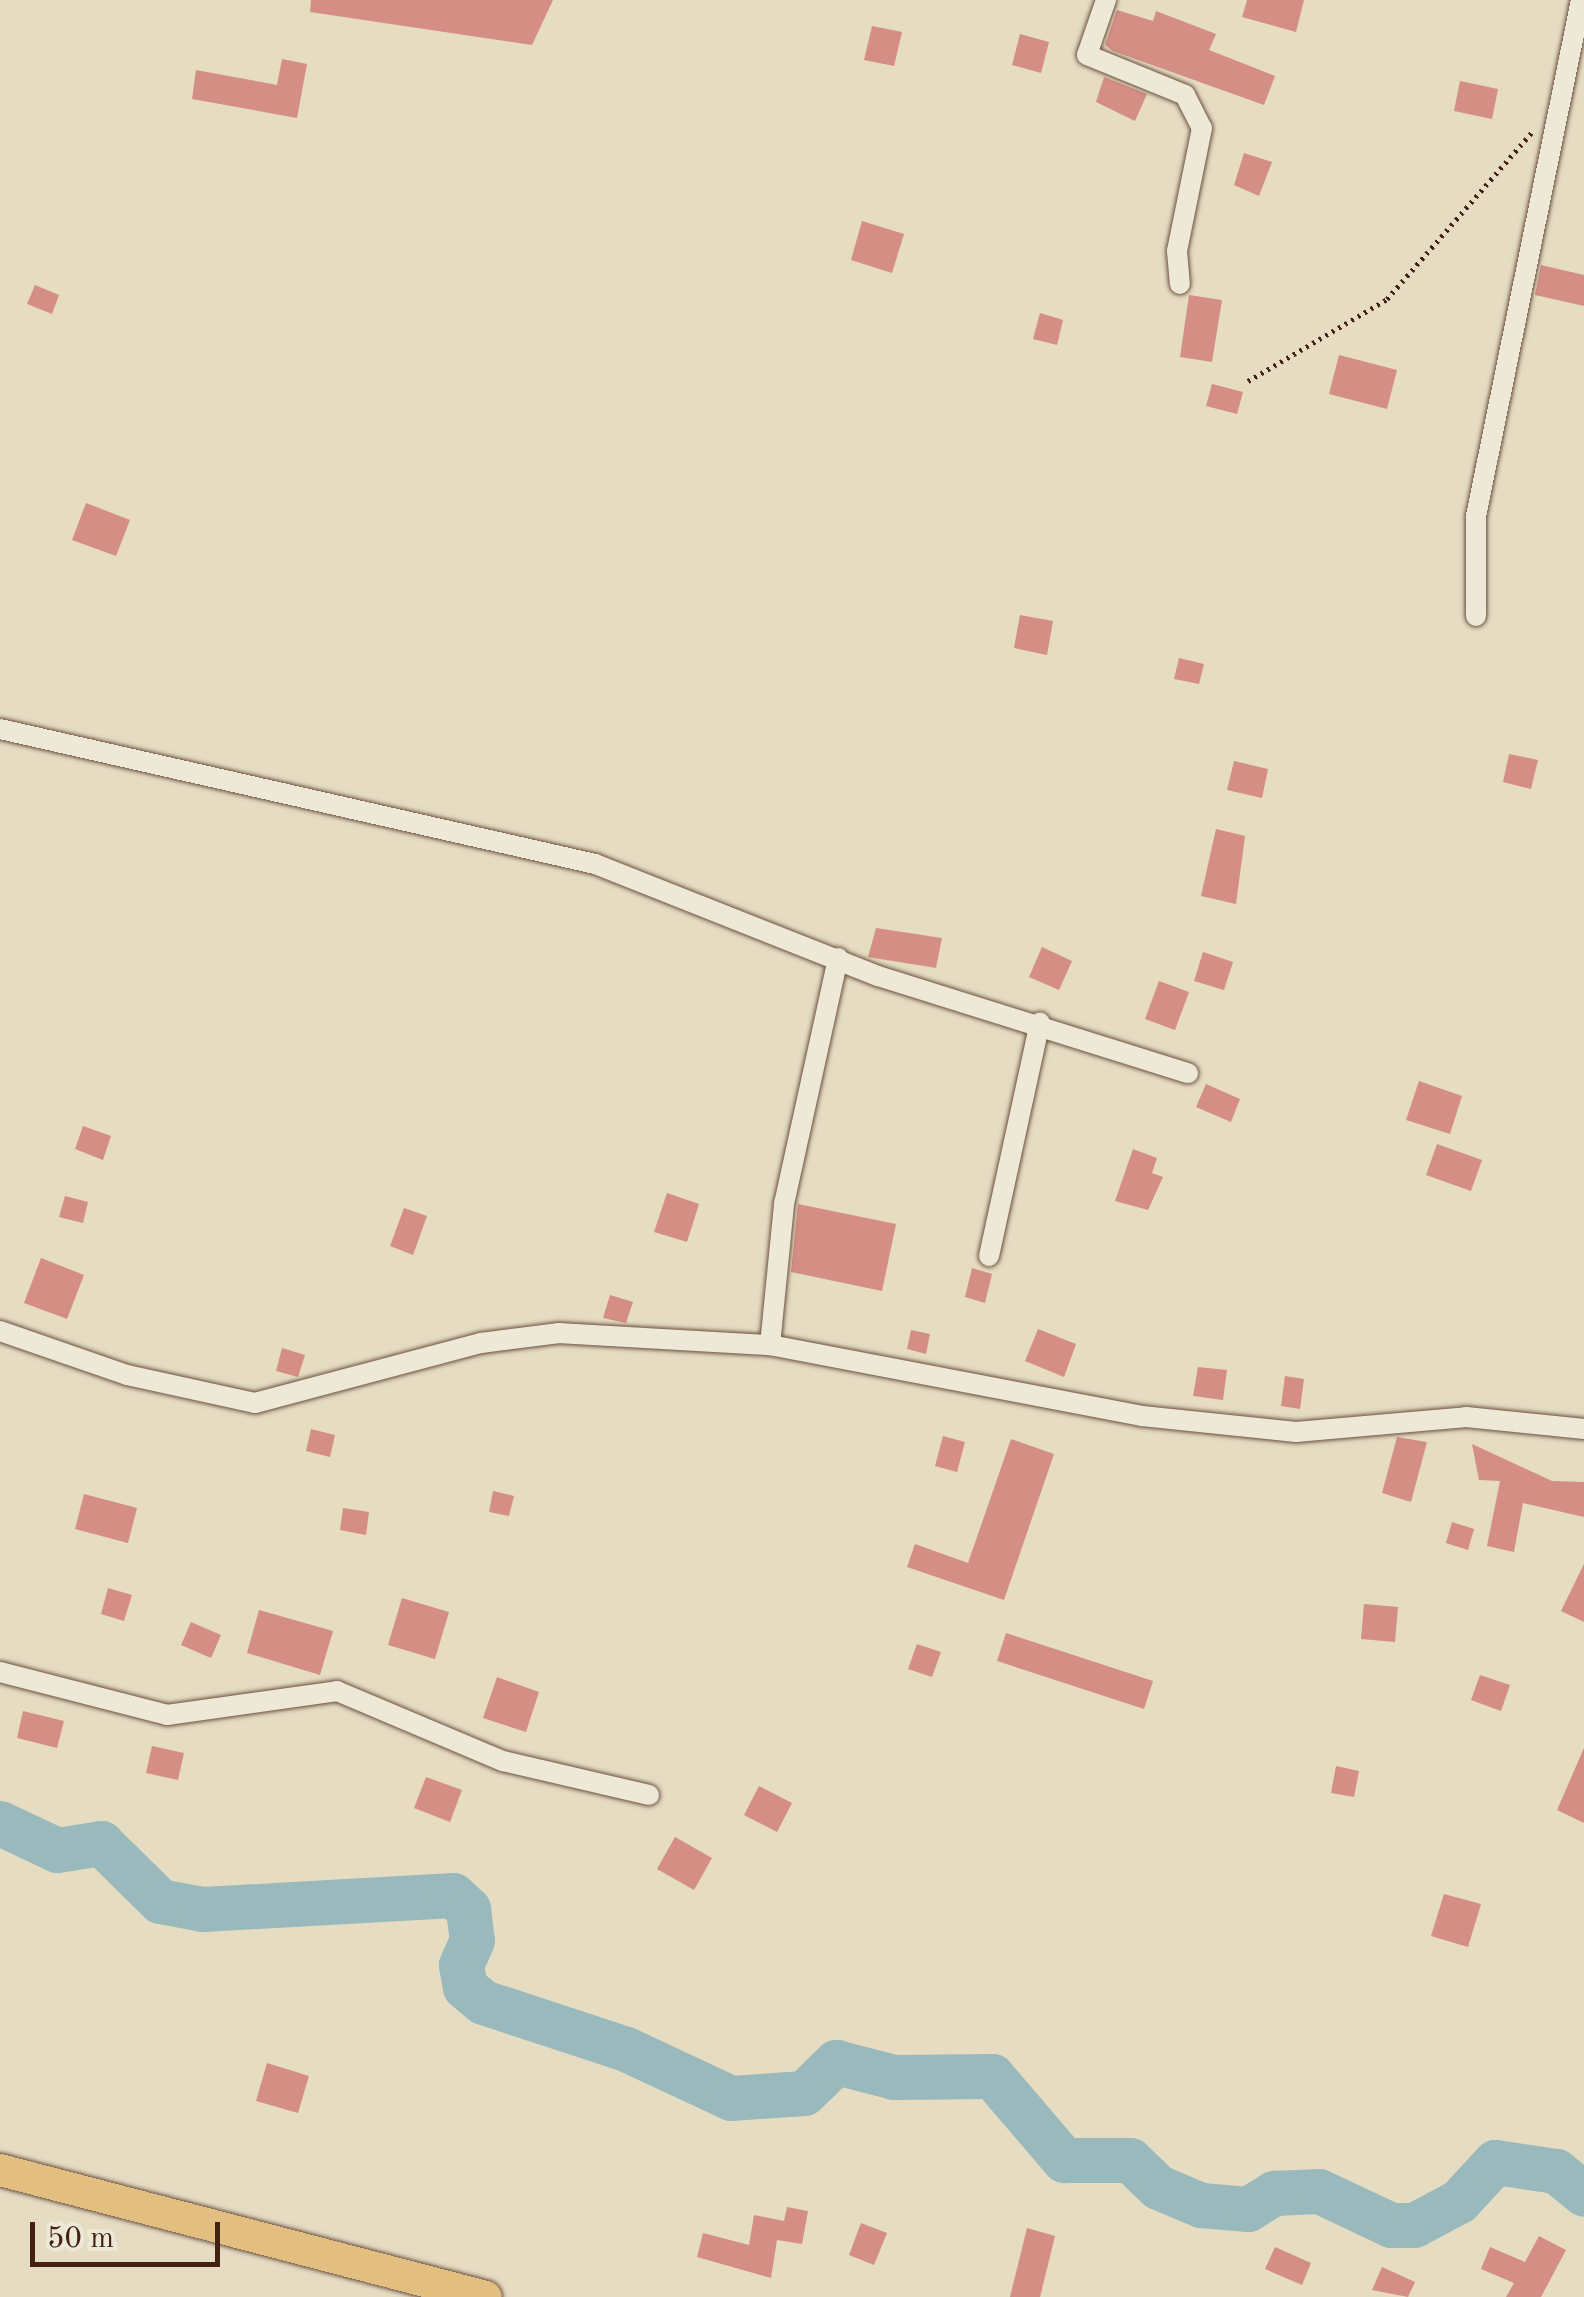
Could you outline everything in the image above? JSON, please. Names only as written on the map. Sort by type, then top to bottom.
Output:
[{"type":"main road","points":[[0,2170],[486,2297]]},
{"type":"street","points":[[1106,0],[1086,55],[1185,95],[1202,128],[1177,251],[1180,284]]},
{"type":"street","points":[[1476,616],[1476,516],[1577,2]]},
{"type":"street","points":[[0,729],[596,864],[838,958],[1188,1073]]},
{"type":"street","points":[[770,1346],[784,1204],[838,958]]},
{"type":"street","points":[[989,1256],[1040,1022]]},
{"type":"street","points":[[0,1331],[142,1379],[256,1403],[532,1335],[770,1346],[1142,1416],[1296,1432],[1466,1417],[1584,1428]]},
{"type":"street","points":[[0,1672],[167,1715],[336,1691],[503,1760],[649,1795]]},
{"type":"path","points":[[1248,380],[1387,299],[1515,142],[1555,129]]},
{"type":"building","points":[[311,0],[553,0],[532,45],[310,12]]},
{"type":"building","points":[[1247,0],[1304,0],[1296,32],[1242,17]]},
{"type":"building","points":[[1117,10],[1153,21],[1156,11],[1216,34],[1209,50],[1275,76],[1264,105],[1113,51],[1105,45]]},
{"type":"building","points":[[872,26],[902,32],[894,66],[864,60]]},
{"type":"building","points":[[1020,34],[1049,42],[1041,73],[1012,65]]},
{"type":"building","points":[[282,59],[307,64],[297,118],[192,99],[196,70],[277,85]]},
{"type":"building","points":[[1104,77],[1147,94],[1135,121],[1096,102]]},
{"type":"building","points":[[1460,81],[1498,89],[1492,119],[1454,111]]},
{"type":"building","points":[[1244,153],[1272,162],[1259,196],[1234,185]]},
{"type":"building","points":[[862,221],[904,234],[892,273],[851,260]]},
{"type":"building","points":[[1541,265],[1584,275],[1584,306],[1535,295]]},
{"type":"building","points":[[35,285],[59,295],[52,314],[27,304]]},
{"type":"building","points":[[1189,295],[1222,300],[1212,362],[1180,357]]},
{"type":"building","points":[[1040,313],[1063,320],[1057,345],[1033,339]]},
{"type":"building","points":[[1339,355],[1397,370],[1387,409],[1329,394]]},
{"type":"building","points":[[1212,384],[1243,392],[1237,414],[1206,406]]},
{"type":"building","points":[[86,503],[130,520],[116,556],[72,540]]},
{"type":"building","points":[[1020,615],[1053,621],[1047,655],[1014,648]]},
{"type":"building","points":[[1179,658],[1204,664],[1199,684],[1174,679]]},
{"type":"building","points":[[1509,754],[1538,760],[1531,789],[1503,782]]},
{"type":"building","points":[[1234,761],[1268,769],[1262,798],[1227,790]]},
{"type":"building","points":[[1216,829],[1245,836],[1236,904],[1201,896]]},
{"type":"building","points":[[876,928],[942,938],[936,968],[868,957]]},
{"type":"building","points":[[1042,947],[1072,961],[1059,990],[1029,977]]},
{"type":"building","points":[[1203,952],[1233,962],[1224,990],[1194,981]]},
{"type":"building","points":[[1159,981],[1189,992],[1175,1030],[1145,1019]]},
{"type":"building","points":[[1419,1081],[1462,1096],[1450,1134],[1406,1120]]},
{"type":"building","points":[[1206,1084],[1240,1099],[1231,1122],[1196,1107]]},
{"type":"building","points":[[83,1126],[111,1136],[103,1160],[75,1149]]},
{"type":"building","points":[[1437,1144],[1482,1160],[1471,1191],[1426,1175]]},
{"type":"building","points":[[1133,1149],[1157,1158],[1152,1173],[1163,1177],[1148,1210],[1115,1201]]},
{"type":"building","points":[[667,1193],[699,1204],[687,1242],[654,1232]]},
{"type":"building","points":[[65,1196],[88,1202],[83,1223],[59,1217]]},
{"type":"building","points":[[798,1204],[896,1224],[882,1291],[791,1272]]},
{"type":"building","points":[[404,1208],[427,1216],[413,1255],[390,1246]]},
{"type":"building","points":[[41,1258],[84,1275],[67,1319],[24,1303]]},
{"type":"building","points":[[972,1268],[992,1274],[985,1303],[965,1297]]},
{"type":"building","points":[[610,1295],[633,1302],[626,1323],[603,1318]]},
{"type":"building","points":[[1038,1329],[1076,1344],[1064,1377],[1025,1361]]},
{"type":"building","points":[[911,1330],[930,1334],[926,1354],[907,1349]]},
{"type":"building","points":[[282,1348],[305,1355],[298,1377],[276,1371]]},
{"type":"building","points":[[1198,1367],[1227,1370],[1223,1400],[1193,1396]]},
{"type":"building","points":[[1285,1376],[1304,1379],[1300,1409],[1281,1406]]},
{"type":"building","points":[[311,1429],[335,1435],[330,1457],[306,1451]]},
{"type":"building","points":[[943,1436],[965,1442],[957,1472],[935,1466]]},
{"type":"building","points":[[1397,1437],[1427,1442],[1411,1502],[1382,1493]]},
{"type":"building","points":[[1011,1439],[1054,1454],[1004,1600],[907,1567],[915,1544],[968,1563]]},
{"type":"building","points":[[1472,1444],[1552,1481],[1584,1482],[1584,1517],[1523,1503],[1514,1552],[1487,1546],[1500,1481],[1479,1480]]},
{"type":"building","points":[[493,1491],[514,1496],[509,1516],[489,1512]]},
{"type":"building","points":[[84,1494],[137,1508],[128,1543],[75,1529]]},
{"type":"building","points":[[343,1508],[369,1512],[366,1535],[340,1530]]},
{"type":"building","points":[[1452,1522],[1474,1529],[1468,1550],[1446,1543]]},
{"type":"building","points":[[1584,1564],[1584,1622],[1561,1611]]},
{"type":"building","points":[[108,1588],[132,1595],[124,1621],[101,1614]]},
{"type":"building","points":[[402,1598],[449,1612],[435,1659],[388,1645]]},
{"type":"building","points":[[1364,1604],[1398,1607],[1395,1642],[1361,1639]]},
{"type":"building","points":[[259,1610],[333,1631],[320,1675],[247,1653]]},
{"type":"building","points":[[191,1622],[221,1635],[211,1658],[181,1645]]},
{"type":"building","points":[[1006,1633],[1153,1681],[1144,1709],[997,1661]]},
{"type":"building","points":[[917,1644],[941,1652],[932,1677],[908,1669]]},
{"type":"building","points":[[1480,1675],[1510,1685],[1501,1711],[1471,1700]]},
{"type":"building","points":[[497,1677],[539,1692],[526,1732],[483,1718]]},
{"type":"building","points":[[23,1711],[64,1721],[57,1748],[17,1738]]},
{"type":"building","points":[[152,1746],[184,1753],[178,1780],[146,1773]]},
{"type":"building","points":[[1584,1748],[1584,1823],[1557,1810]]},
{"type":"building","points":[[1336,1766],[1359,1771],[1354,1797],[1331,1793]]},
{"type":"building","points":[[426,1777],[462,1790],[450,1822],[414,1808]]},
{"type":"building","points":[[759,1786],[792,1803],[777,1832],[744,1815]]},
{"type":"building","points":[[675,1837],[712,1858],[694,1890],[657,1869]]},
{"type":"building","points":[[1444,1894],[1481,1904],[1468,1947],[1431,1936]]},
{"type":"building","points":[[267,2063],[309,2076],[298,2113],[256,2101]]},
{"type":"building","points":[[787,2207],[808,2211],[802,2244],[777,2240],[771,2278],[697,2257],[703,2233],[749,2245],[754,2215],[784,2221]]},
{"type":"building","points":[[861,2223],[887,2233],[874,2265],[849,2255]]},
{"type":"building","points":[[1027,2228],[1055,2236],[1040,2297],[1010,2297]]},
{"type":"building","points":[[1539,2236],[1566,2250],[1541,2297],[1506,2297],[1514,2283],[1481,2269],[1490,2247],[1525,2262]]},
{"type":"building","points":[[1275,2247],[1311,2263],[1302,2285],[1265,2269]]},
{"type":"building","points":[[1382,2267],[1415,2282],[1408,2297],[1372,2290]]},
{"type":"waterway","points":[[0,1823],[57,1850],[101,1843],[160,1901],[203,1909],[453,1895],[468,1909],[472,1940],[461,1965],[465,1987],[483,2002],[626,2049],[731,2098],[804,2093],[836,2062],[894,2077],[992,2076],[1064,2160],[1130,2160],[1158,2187],[1201,2205],[1248,2209],[1274,2193],[1319,2191],[1391,2225],[1414,2225],[1459,2201],[1495,2162],[1556,2171],[1584,2194]]}]
